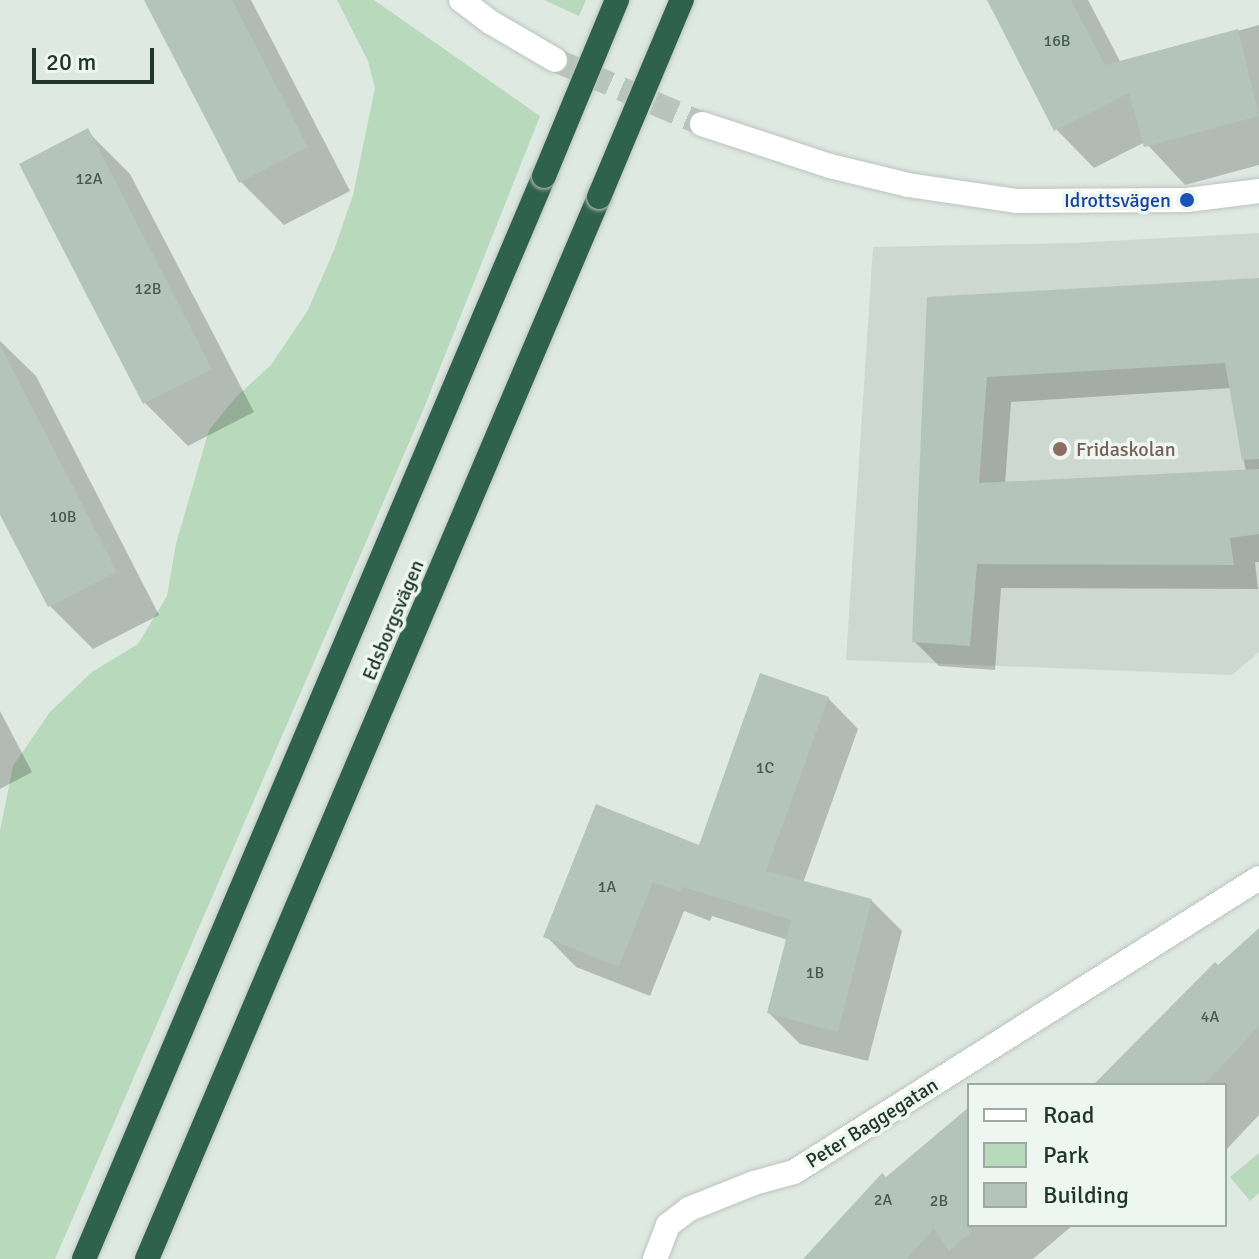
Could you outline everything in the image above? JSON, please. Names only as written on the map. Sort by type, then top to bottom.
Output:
[{"type":"highway","name":"Edsborgsvägen","points":[[84,1259],[617,0]]},
{"type":"highway","name":"Edsborgsvägen","points":[[147,1259],[682,0]]},
{"type":"street","points":[[461,0],[555,60]]},
{"type":"street","points":[[702,124],[830,166],[908,185],[1016,201],[1187,200],[1259,191]]},
{"type":"street","name":"Peter Baggegatan","points":[[655,1259],[668,1225],[689,1209],[754,1183],[794,1172],[1259,878]]},
{"type":"shaded area","name":"Fridaskolan","points":[[1259,233],[1259,652],[1232,675],[846,660],[873,247],[1072,243]]},
{"type":"green space","points":[[337,0],[374,0],[540,116],[422,413],[55,1259],[0,1259],[0,831],[13,766],[50,712],[92,672],[138,644],[167,596],[176,544],[209,430],[236,397],[271,365],[308,310],[334,250],[353,195],[375,88],[368,61]]},
{"type":"green space","points":[[544,0],[586,0],[579,16]]},
{"type":"green space","points":[[1259,1153],[1259,1193],[1250,1201],[1230,1177]]},
{"type":"building","points":[[144,0],[232,0],[308,147],[239,183]]},
{"type":"building","points":[[987,0],[1071,0],[1105,65],[1238,29],[1259,116],[1144,147],[1129,93],[1054,131]]},
{"type":"building","points":[[88,128],[212,369],[143,404],[19,164]]},
{"type":"building","points":[[1259,278],[1259,459],[1242,460],[1225,363],[987,377],[979,483],[1259,469],[1259,534],[1230,538],[1234,565],[977,564],[970,646],[912,642],[927,297]]},
{"type":"building","points":[[0,345],[117,572],[48,607],[0,515]]},
{"type":"building","points":[[760,673],[829,697],[766,871],[872,899],[838,1032],[767,1013],[791,920],[682,887],[680,892],[653,882],[619,967],[543,937],[596,804],[699,845]]},
{"type":"building","points":[[1259,928],[1259,1026],[1206,1083],[1095,1083],[1215,962],[1218,965]]},
{"type":"building","points":[[967,1109],[969,1234],[949,1251],[934,1228],[907,1259],[803,1259],[882,1173],[886,1177]]},
{"type":"tunnel","points":[[555,60],[702,124]]},
{"type":"place","name":"Idrottsvägen","points":[[1187,200]]},
{"type":"place","name":"Fridaskolan","points":[[1060,449]]}]
